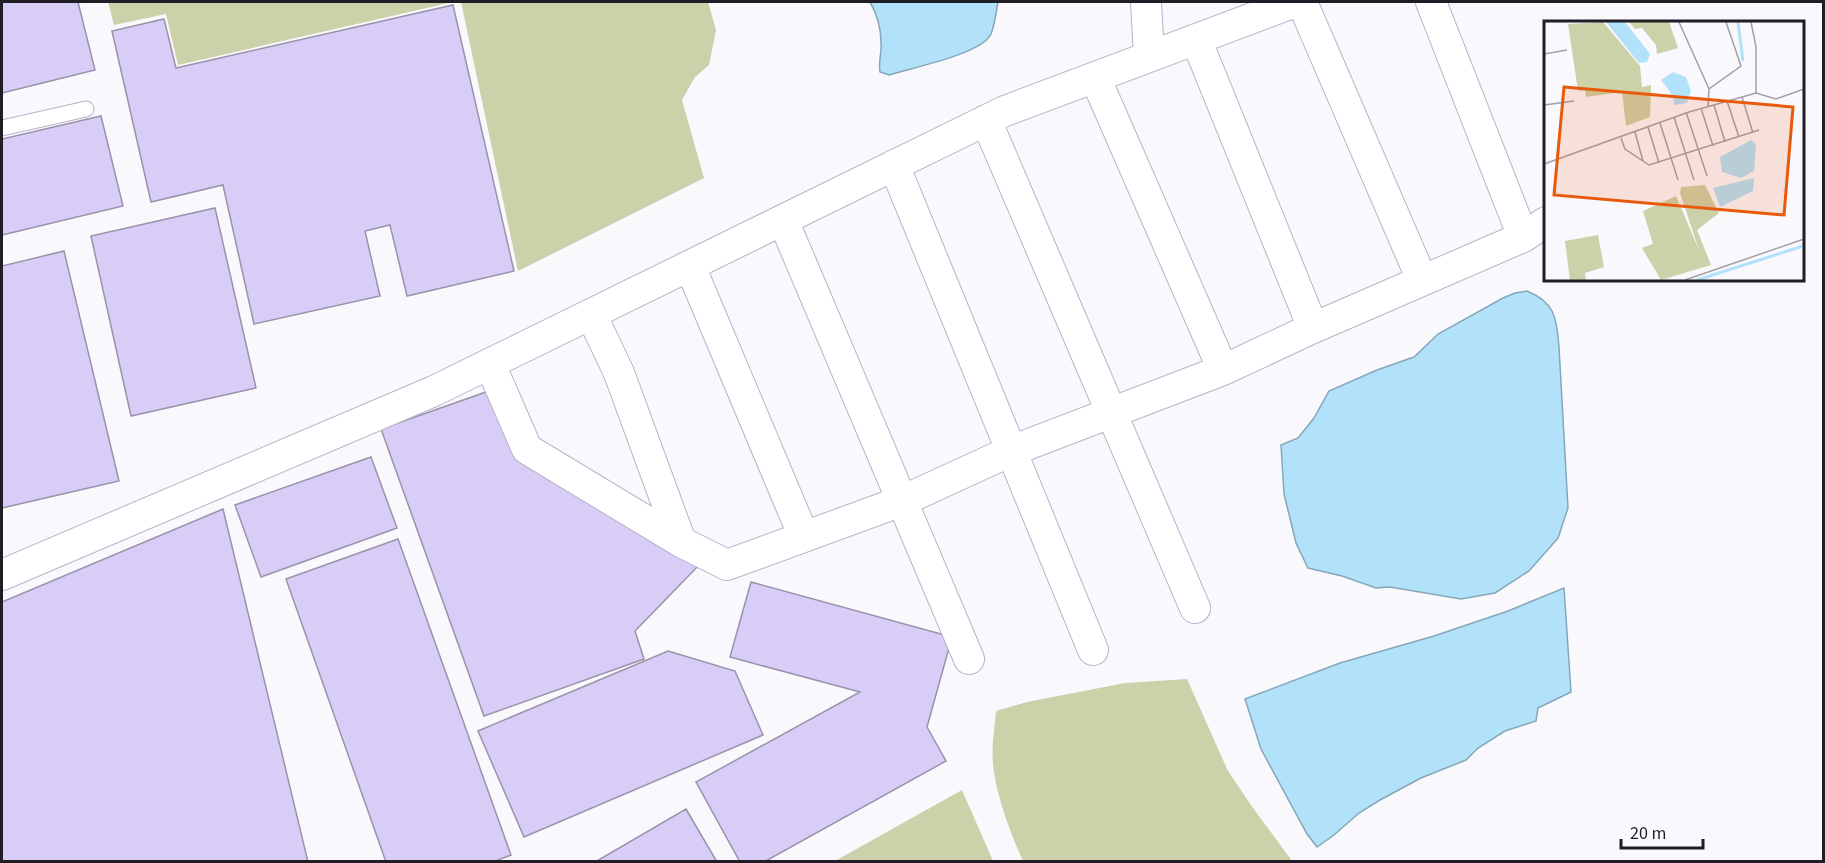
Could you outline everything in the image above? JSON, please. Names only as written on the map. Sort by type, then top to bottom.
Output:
[{"type":"street","points":[[1146,2],[1149,56]]},
{"type":"street","points":[[2,575],[434,392],[1005,111],[1295,2]]},
{"type":"street","points":[[1302,2],[1422,280]]},
{"type":"street","points":[[490,364],[527,449],[681,542],[727,565],[902,501],[1011,451],[1223,370],[1535,230],[1431,2]]},
{"type":"street","points":[[1196,39],[1313,328]]},
{"type":"street","points":[[1095,77],[1223,370]]},
{"type":"street","points":[[986,120],[1195,608]]},
{"type":"street","points":[[894,165],[1093,650]]},
{"type":"street","points":[[783,220],[969,659]]},
{"type":"street","points":[[690,266],[804,537]]},
{"type":"street","points":[[591,314],[619,373],[681,542]]},
{"type":"lane","points":[[2,128],[86,109]]},
{"type":"green space","points":[[108,2],[453,2],[178,65],[166,14],[114,25]]},
{"type":"green space","points":[[461,2],[708,2],[716,30],[709,65],[695,77],[682,100],[704,178],[518,271]]},
{"type":"green space","points":[[1187,679],[1228,771],[1292,861],[1023,861],[1004,813],[994,775],[992,750],[996,711],[1027,702],[1125,683]]},
{"type":"green space","points":[[962,790],[993,861],[835,861]]},
{"type":"water","points":[[870,2],[998,2],[991,34],[985,41],[961,54],[889,75],[880,72],[880,32],[877,17]]},
{"type":"water","points":[[1527,291],[1549,306],[1553,313],[1558,337],[1568,508],[1558,538],[1529,571],[1495,593],[1461,599],[1390,587],[1376,588],[1342,576],[1308,568],[1296,543],[1284,494],[1281,445],[1298,438],[1314,418],[1329,391],[1414,357],[1438,334],[1503,298]]},
{"type":"water","points":[[1564,588],[1571,692],[1538,708],[1536,721],[1505,731],[1478,748],[1466,760],[1421,778],[1380,800],[1359,813],[1317,847],[1307,834],[1261,749],[1245,699],[1340,663],[1434,636],[1508,611]]},
{"type":"building","points":[[2,2],[78,2],[95,70],[2,93]]},
{"type":"building","points":[[453,5],[514,271],[407,296],[390,225],[365,231],[380,296],[254,324],[223,185],[151,202],[112,31],[164,19],[176,68]]},
{"type":"building","points":[[101,116],[123,206],[2,235],[2,139]]},
{"type":"building","points":[[215,208],[256,388],[131,416],[91,236]]},
{"type":"building","points":[[64,251],[119,481],[2,508],[2,266]]},
{"type":"building","points":[[486,392],[518,448],[705,559],[635,631],[644,659],[484,716],[381,429]]},
{"type":"building","points":[[371,457],[397,528],[261,577],[235,505]]},
{"type":"building","points":[[223,509],[308,862],[2,862],[2,602]]},
{"type":"building","points":[[398,539],[511,855],[493,862],[386,862],[286,579]]},
{"type":"building","points":[[751,582],[952,637],[927,727],[946,761],[764,862],[740,862],[696,782],[860,692],[730,657]]},
{"type":"building","points":[[668,651],[735,671],[763,735],[524,837],[478,731]]},
{"type":"building","points":[[686,809],[717,862],[595,862]]}]
